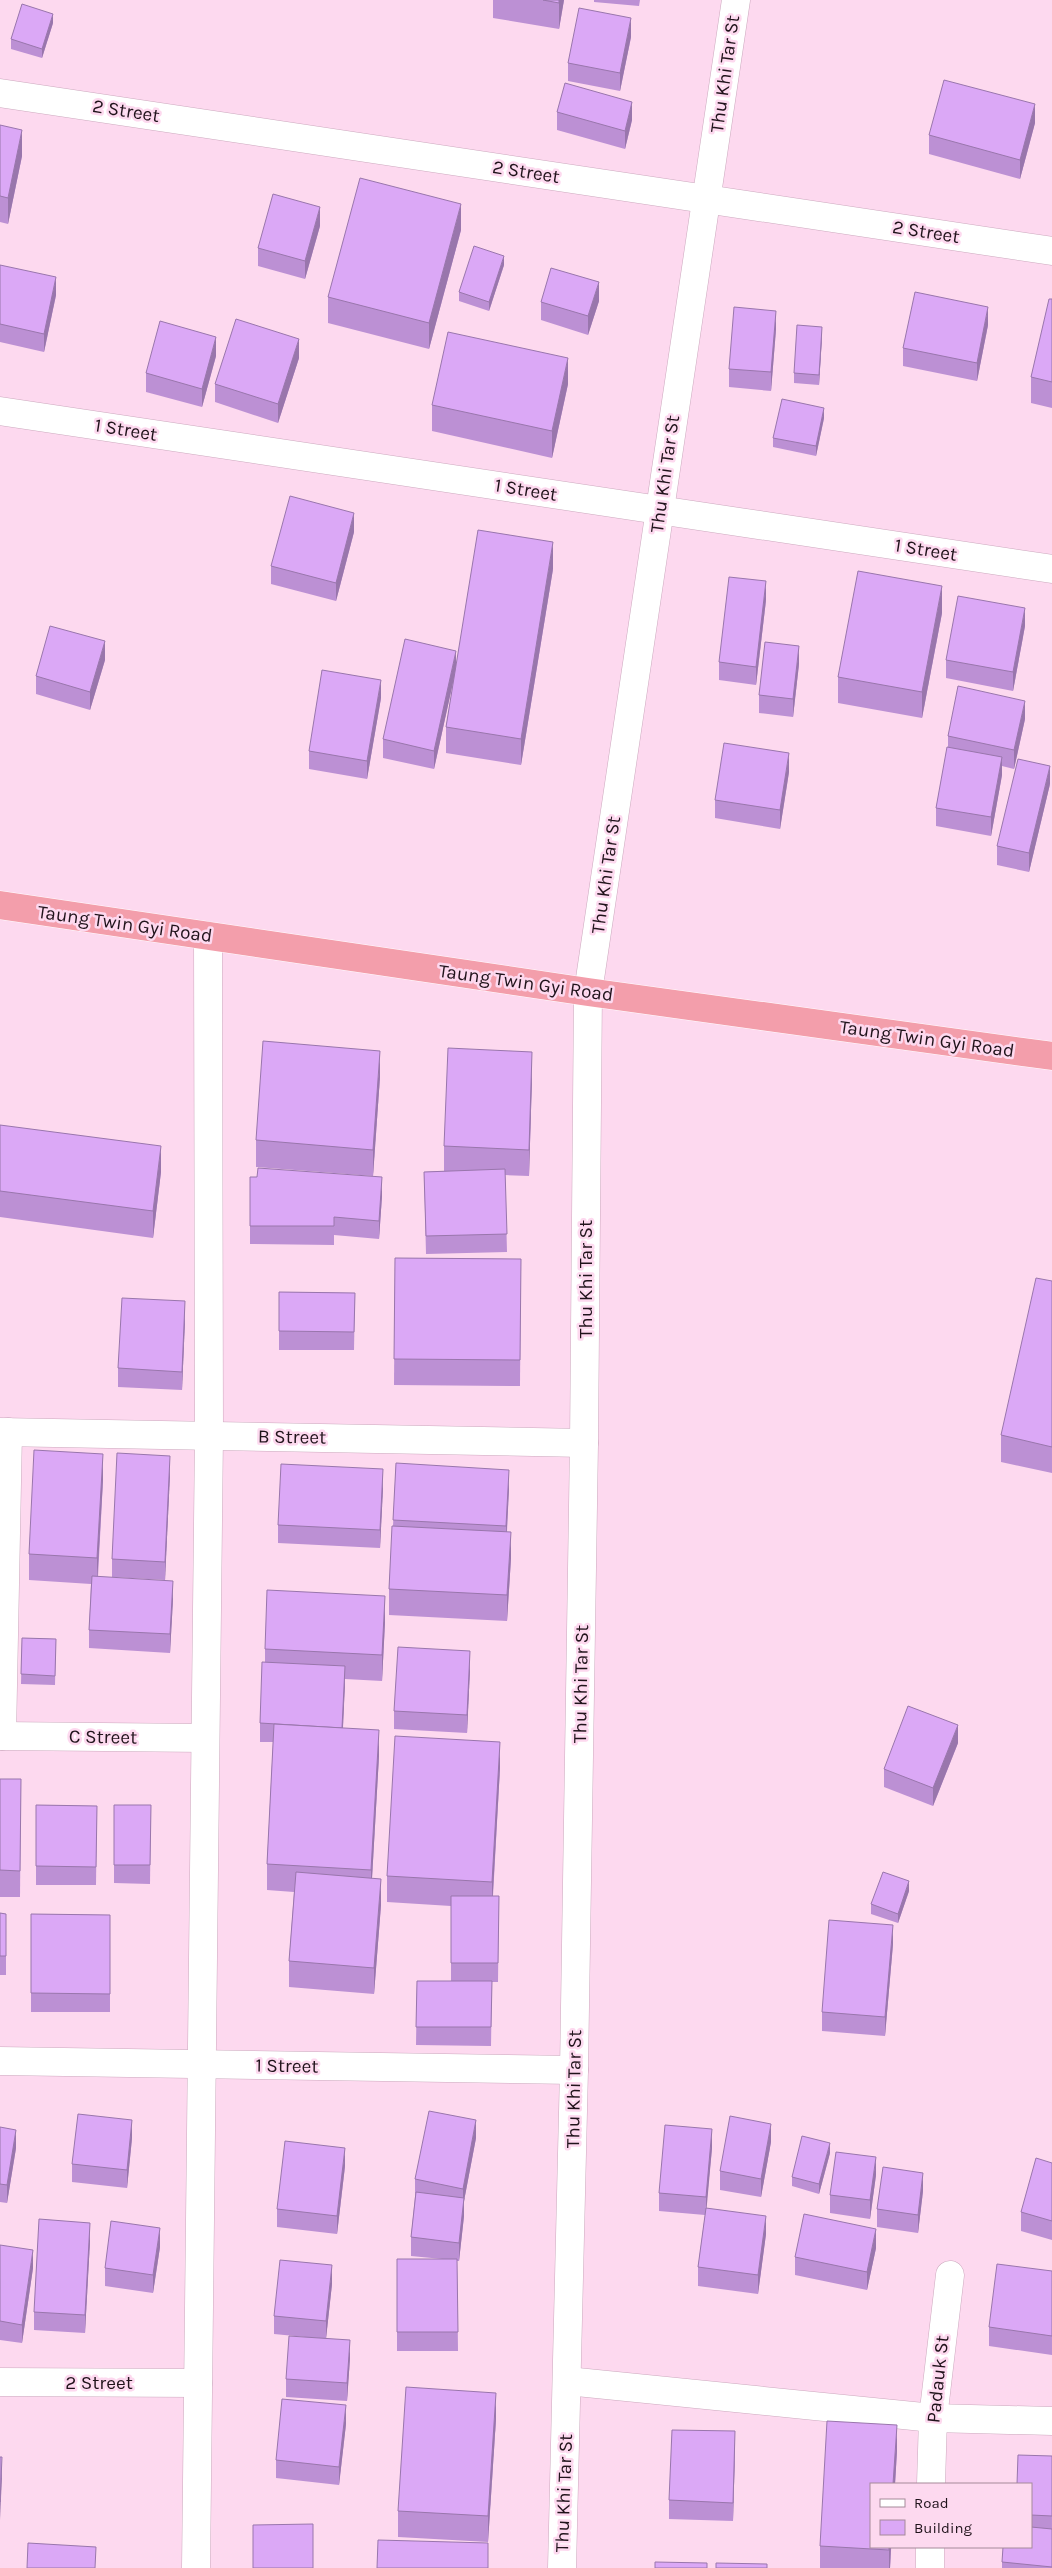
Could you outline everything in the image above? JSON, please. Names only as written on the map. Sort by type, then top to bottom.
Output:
[{"type":"highway","name":"Taung Twin Gyi Road","points":[[0,905],[588,992],[1052,1056]]},
{"type":"street","name":"Thu Khi Tar St","points":[[562,2568],[574,2070],[584,1443],[588,992],[736,0]]},
{"type":"street","name":"2 Street","points":[[0,92],[1052,251]]},
{"type":"street","name":"1 Street","points":[[0,411],[1052,570]]},
{"type":"street","points":[[196,2568],[209,1436],[208,936]]},
{"type":"street","points":[[1,1736],[4,1432]]},
{"type":"street","name":"B Street","points":[[4,1432],[584,1443]]},
{"type":"street","name":"C Street","points":[[1,1736],[206,1738]]},
{"type":"street","name":"1 Street","points":[[0,2061],[574,2070]]},
{"type":"street","name":"Padauk St","points":[[931,2483],[932,2418],[950,2275]]},
{"type":"street","points":[[567,2381],[932,2418],[1052,2421]]},
{"type":"street","name":"2 Street","points":[[0,2382],[198,2383]]},
{"type":"street","points":[[930,2548],[930,2568]]},
{"type":"building","points":[[543,0],[559,0],[559,3]]},
{"type":"building","points":[[22,4],[53,14],[42,49],[11,39]]},
{"type":"building","points":[[579,8],[631,18],[620,73],[568,63]]},
{"type":"building","points":[[944,80],[1035,104],[1020,160],[929,135]]},
{"type":"building","points":[[565,83],[632,102],[625,131],[557,112]]},
{"type":"building","points":[[0,125],[22,130],[8,198],[0,196]]},
{"type":"building","points":[[360,178],[461,204],[429,323],[328,297]]},
{"type":"building","points":[[273,194],[320,207],[305,261],[258,248]]},
{"type":"building","points":[[474,246],[504,256],[489,302],[459,292]]},
{"type":"building","points":[[0,265],[56,277],[44,334],[0,324]]},
{"type":"building","points":[[551,268],[599,282],[588,316],[541,302]]},
{"type":"building","points":[[915,292],[988,307],[977,363],[903,348]]},
{"type":"building","points":[[1049,299],[1052,299],[1052,382],[1031,377]]},
{"type":"building","points":[[734,307],[776,311],[771,372],[729,369]]},
{"type":"building","points":[[236,319],[299,339],[278,404],[215,384]]},
{"type":"building","points":[[160,321],[216,337],[202,389],[146,373]]},
{"type":"building","points":[[797,325],[822,327],[819,375],[794,373]]},
{"type":"building","points":[[448,332],[568,358],[552,431],[432,405]]},
{"type":"building","points":[[782,399],[824,408],[816,446],[773,438]]},
{"type":"building","points":[[290,496],[354,513],[336,583],[271,566]]},
{"type":"building","points":[[478,530],[553,542],[521,739],[446,727]]},
{"type":"building","points":[[858,571],[942,586],[922,692],[838,677]]},
{"type":"building","points":[[729,577],[766,581],[756,667],[719,662]]},
{"type":"building","points":[[958,596],[1025,608],[1013,672],[946,660]]},
{"type":"building","points":[[50,626],[105,641],[90,692],[36,676]]},
{"type":"building","points":[[405,639],[456,651],[434,751],[383,739]]},
{"type":"building","points":[[765,642],[799,646],[793,699],[759,695]]},
{"type":"building","points":[[322,670],[381,680],[367,761],[309,751]]},
{"type":"building","points":[[958,686],[1025,701],[1014,750],[948,736]]},
{"type":"building","points":[[724,743],[789,753],[780,810],[715,800]]},
{"type":"building","points":[[947,747],[1002,757],[991,817],[936,808]]},
{"type":"building","points":[[1018,759],[1050,766],[1029,853],[997,846]]},
{"type":"building","points":[[263,1041],[380,1051],[373,1150],[256,1140]]},
{"type":"building","points":[[448,1048],[532,1052],[529,1150],[444,1146]]},
{"type":"building","points":[[0,1125],[161,1146],[153,1211],[0,1191]]},
{"type":"building","points":[[258,1168],[382,1177],[379,1221],[334,1217],[334,1226],[250,1226],[250,1177],[257,1177]]},
{"type":"building","points":[[505,1169],[507,1234],[426,1236],[424,1172]]},
{"type":"building","points":[[395,1258],[521,1259],[520,1360],[394,1359]]},
{"type":"building","points":[[1036,1278],[1052,1281],[1052,1447],[1001,1435]]},
{"type":"building","points":[[279,1292],[355,1293],[354,1332],[279,1331]]},
{"type":"building","points":[[122,1298],[185,1301],[182,1372],[118,1368]]},
{"type":"building","points":[[34,1450],[103,1454],[97,1558],[29,1554]]},
{"type":"building","points":[[117,1453],[170,1456],[165,1562],[112,1559]]},
{"type":"building","points":[[396,1463],[509,1470],[506,1526],[393,1520]]},
{"type":"building","points":[[281,1464],[383,1469],[380,1530],[278,1525]]},
{"type":"building","points":[[392,1526],[511,1532],[507,1595],[389,1589]]},
{"type":"building","points":[[92,1576],[173,1581],[170,1634],[89,1630]]},
{"type":"building","points":[[267,1590],[385,1596],[382,1655],[265,1649]]},
{"type":"building","points":[[22,1638],[56,1639],[55,1676],[21,1674]]},
{"type":"building","points":[[398,1647],[470,1651],[467,1715],[394,1711]]},
{"type":"building","points":[[262,1662],[345,1666],[342,1728],[260,1723]]},
{"type":"building","points":[[908,1706],[958,1725],[933,1788],[884,1769]]},
{"type":"building","points":[[274,1724],[379,1730],[371,1870],[267,1864]]},
{"type":"building","points":[[395,1736],[500,1742],[492,1882],[387,1876]]},
{"type":"building","points":[[0,1779],[21,1779],[20,1871],[0,1870]]},
{"type":"building","points":[[36,1805],[97,1806],[96,1867],[36,1866]]},
{"type":"building","points":[[114,1805],[151,1805],[150,1865],[114,1865]]},
{"type":"building","points":[[296,1872],[381,1879],[374,1968],[289,1961]]},
{"type":"building","points":[[883,1872],[909,1881],[898,1914],[871,1904]]},
{"type":"building","points":[[451,1896],[499,1896],[498,1963],[451,1963]]},
{"type":"building","points":[[0,1913],[6,1914],[6,1956],[0,1956]]},
{"type":"building","points":[[31,1914],[110,1915],[110,1994],[31,1993]]},
{"type":"building","points":[[829,1920],[893,1925],[885,2017],[822,2012]]},
{"type":"building","points":[[417,1981],[492,1981],[491,2027],[416,2027]]},
{"type":"building","points":[[429,2111],[476,2120],[463,2189],[415,2179]]},
{"type":"building","points":[[78,2114],[132,2120],[127,2170],[72,2164]]},
{"type":"building","points":[[730,2116],[771,2124],[761,2179],[720,2171]]},
{"type":"building","points":[[665,2125],[712,2129],[706,2197],[659,2193]]},
{"type":"building","points":[[0,2127],[16,2130],[7,2185],[0,2184]]},
{"type":"building","points":[[802,2136],[830,2143],[819,2184],[792,2177]]},
{"type":"building","points":[[285,2141],[345,2148],[337,2216],[277,2209]]},
{"type":"building","points":[[836,2152],[876,2157],[870,2200],[830,2195]]},
{"type":"building","points":[[1036,2158],[1052,2163],[1052,2221],[1021,2212]]},
{"type":"building","points":[[883,2167],[923,2173],[918,2215],[877,2209]]},
{"type":"building","points":[[416,2192],[464,2198],[459,2243],[411,2237]]},
{"type":"building","points":[[706,2208],[766,2216],[758,2275],[698,2267]]},
{"type":"building","points":[[804,2214],[876,2229],[867,2272],[795,2257]]},
{"type":"building","points":[[39,2219],[90,2223],[85,2315],[34,2312]]},
{"type":"building","points":[[111,2221],[160,2228],[153,2275],[105,2268]]},
{"type":"building","points":[[0,2245],[33,2250],[22,2325],[0,2321]]},
{"type":"building","points":[[397,2259],[457,2259],[458,2332],[397,2332]]},
{"type":"building","points":[[280,2260],[332,2265],[326,2321],[274,2316]]},
{"type":"building","points":[[997,2264],[1052,2271],[1052,2336],[989,2327]]},
{"type":"building","points":[[289,2336],[350,2340],[347,2383],[286,2379]]},
{"type":"building","points":[[406,2387],[496,2393],[488,2516],[398,2511]]},
{"type":"building","points":[[282,2399],[346,2405],[339,2467],[276,2460]]},
{"type":"building","points":[[827,2421],[897,2425],[893,2483],[870,2483],[870,2548],[889,2548],[889,2550],[820,2546]]},
{"type":"building","points":[[672,2430],[735,2431],[733,2503],[669,2500]]},
{"type":"building","points":[[1018,2455],[1052,2456],[1052,2516],[1032,2515],[1032,2483],[1017,2483]]},
{"type":"building","points":[[0,2457],[2,2457],[0,2502]]},
{"type":"building","points":[[313,2524],[313,2568],[253,2568],[253,2525]]},
{"type":"building","points":[[1032,2527],[1052,2529],[1052,2567],[1002,2562],[1003,2548],[1032,2548]]},
{"type":"building","points":[[378,2540],[488,2543],[488,2568],[377,2568]]},
{"type":"building","points":[[28,2543],[96,2547],[95,2568],[27,2568]]},
{"type":"building","points":[[655,2562],[707,2563],[707,2568],[655,2568]]},
{"type":"building","points":[[716,2563],[767,2564],[767,2568],[716,2568]]}]
